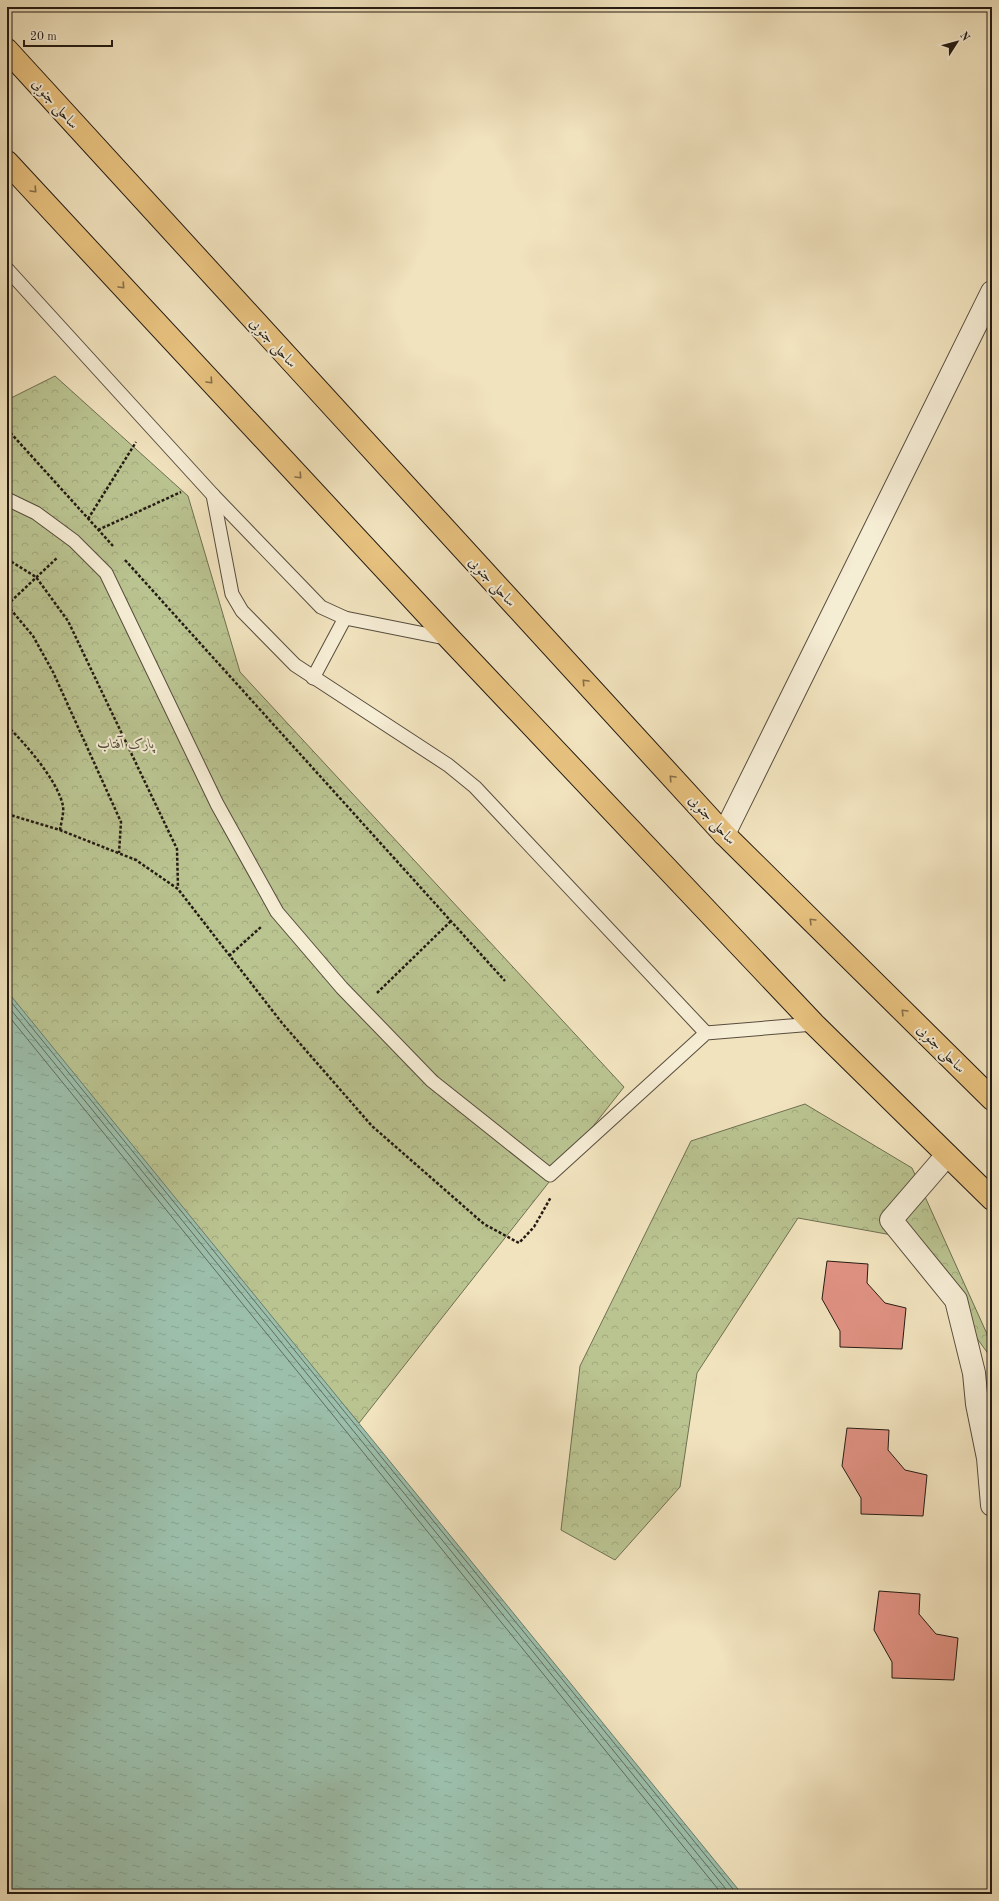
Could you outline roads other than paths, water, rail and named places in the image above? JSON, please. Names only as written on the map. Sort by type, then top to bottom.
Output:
[{"type":"main road","name":"ساحلی جنوبی","points":[[7,50],[724,834],[992,1099]]},
{"type":"main road","points":[[7,162],[450,639],[814,1024],[992,1199]]},
{"type":"street","points":[[724,834],[992,292]]},
{"type":"street","points":[[947,1155],[891,1220],[956,1300],[974,1372],[977,1404],[988,1458],[992,1505]]},
{"type":"lane","points":[[7,269],[213,495],[322,606],[345,618],[450,639]]},
{"type":"lane","points":[[213,495],[232,594],[242,611],[295,665],[448,765],[475,787],[706,1033]]},
{"type":"lane","points":[[7,499],[36,513],[74,541],[106,573],[217,804],[277,912],[342,988],[432,1081],[550,1175],[706,1033],[814,1024]]},
{"type":"lane","points":[[313,678],[345,618]]},
{"type":"water","points":[[7,991],[742,1894],[7,1894]]},
{"type":"park label","name":"پارک آفتاب","points":[[126,744]]}]
